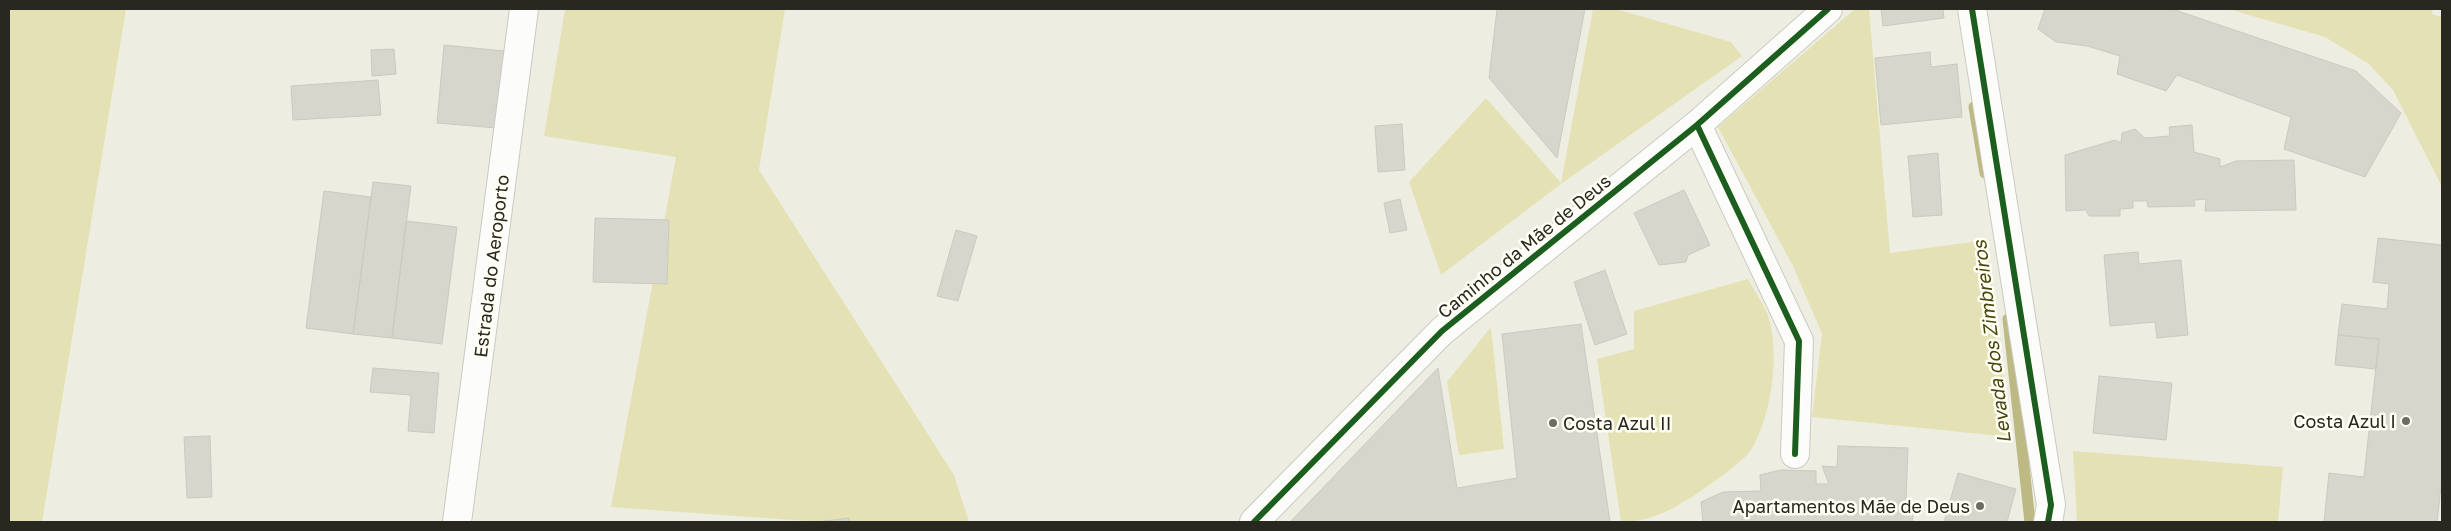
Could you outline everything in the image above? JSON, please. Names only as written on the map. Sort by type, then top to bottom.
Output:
[{"type":"street","name":"Estrada do Aeroporto","points":[[457,522],[524,9]]},
{"type":"street","name":"Caminho da Mãe de Deus","points":[[1254,522],[1442,331],[1697,125],[1828,9]]},
{"type":"street","points":[[1972,9],[2051,505],[2048,522]]},
{"type":"street","points":[[1697,125],[1799,341],[1795,454]]},
{"type":"shaded area","points":[[9,9],[126,9],[42,522],[9,522]]},
{"type":"shaded area","points":[[565,9],[785,9],[759,170],[954,475],[969,522],[821,522],[611,507],[676,157],[544,136]]},
{"type":"shaded area","points":[[1593,9],[1616,9],[1731,42],[1742,56],[1561,184],[1441,275],[1409,182],[1486,98],[1561,183]]},
{"type":"shaded area","points":[[1855,9],[1869,9],[1890,253],[1987,240],[2010,437],[1812,417],[1822,334],[1793,266],[1718,127]]},
{"type":"shaded area","points":[[2228,9],[2433,9],[2432,14],[2442,17],[2442,187],[2393,90],[2369,64],[2325,37]]},
{"type":"shaded area","points":[[1748,279],[1769,319],[1774,351],[1772,386],[1768,404],[1764,421],[1751,450],[1725,474],[1677,506],[1641,520],[1621,522],[1597,359],[1634,349],[1634,311]]},
{"type":"shaded area","points":[[1491,327],[1504,449],[1459,455],[1447,382]]},
{"type":"shaded area","points":[[2073,451],[2283,467],[2278,522],[2077,522]]},
{"type":"building","points":[[1497,9],[1585,9],[1557,158],[1489,78]]},
{"type":"building","points":[[1881,9],[1943,9],[1944,18],[1883,26]]},
{"type":"building","points":[[2045,9],[2172,9],[2356,71],[2401,113],[2365,177],[2284,149],[2291,117],[2177,75],[2166,91],[2117,74],[2120,56],[2087,46],[2056,42],[2038,29]]},
{"type":"building","points":[[444,45],[504,51],[497,128],[437,123]]},
{"type":"building","points":[[394,49],[396,74],[372,76],[371,50]]},
{"type":"building","points":[[1930,52],[1931,67],[1957,64],[1962,117],[1881,125],[1875,58]]},
{"type":"building","points":[[378,80],[381,115],[293,120],[291,86]]},
{"type":"building","points":[[1402,124],[1405,170],[1378,172],[1375,126]]},
{"type":"building","points":[[2192,125],[2194,152],[2220,159],[2220,167],[2236,161],[2294,160],[2296,210],[2205,211],[2206,199],[2194,200],[2195,206],[2148,207],[2147,201],[2133,201],[2133,208],[2120,209],[2120,216],[2089,216],[2086,210],[2066,211],[2065,155],[2115,140],[2121,143],[2122,133],[2135,129],[2145,138],[2170,136],[2169,127]]},
{"type":"building","points":[[1938,153],[1942,215],[1913,217],[1908,156]]},
{"type":"building","points":[[373,182],[411,186],[392,338],[353,334]]},
{"type":"building","points":[[1684,190],[1710,245],[1688,255],[1686,262],[1659,265],[1634,213]]},
{"type":"building","points":[[324,191],[371,197],[353,334],[306,328]]},
{"type":"building","points":[[1400,199],[1407,230],[1390,233],[1384,203]]},
{"type":"building","points":[[595,218],[669,220],[667,284],[593,282]]},
{"type":"building","points":[[406,221],[457,227],[442,344],[392,338]]},
{"type":"building","points":[[956,230],[977,236],[958,301],[937,296]]},
{"type":"building","name":"Costa Azul I","points":[[2378,238],[2442,245],[2442,478],[2437,522],[2324,522],[2329,473],[2364,477],[2379,339],[2338,335],[2342,304],[2387,309],[2389,284],[2373,282]]},
{"type":"building","points":[[2138,252],[2139,264],[2181,260],[2188,335],[2157,338],[2155,322],[2110,326],[2104,255]]},
{"type":"building","points":[[1605,270],[1627,334],[1595,345],[1574,282]]},
{"type":"building","name":"Costa Azul II","points":[[1581,324],[1610,522],[1290,522],[1438,368],[1457,488],[1517,478],[1502,334]]},
{"type":"building","points":[[2338,335],[2379,339],[2376,369],[2335,365]]},
{"type":"building","points":[[373,368],[439,373],[434,433],[408,431],[411,395],[370,392]]},
{"type":"building","points":[[2099,376],[2172,383],[2166,440],[2093,433]]},
{"type":"building","points":[[210,436],[212,497],[187,498],[184,437]]},
{"type":"building","points":[[1838,446],[1908,448],[1906,500],[1913,514],[1912,522],[1703,522],[1701,502],[1723,492],[1761,491],[1760,475],[1780,470],[1816,471],[1816,484],[1829,484],[1822,466],[1837,467]]},
{"type":"building","name":"Apartamentos Mãe de Deus","points":[[1958,473],[2016,489],[2007,522],[1944,522]]},
{"type":"building","points":[[849,518],[849,522],[817,522]]},
{"type":"waterway","name":"Levada dos Zimbreiros","points":[[1974,107],[1985,173]]},
{"type":"waterway","name":"Levada dos Zimbreiros","points":[[2008,319],[2030,522]]},
{"type":"cycle path","points":[[1254,522],[1442,331],[1697,125],[1828,9]]},
{"type":"cycle path","points":[[1972,9],[2051,505],[2048,522]]},
{"type":"cycle path","points":[[1697,125],[1799,341],[1795,454]]},
{"type":"place","name":"Costa Azul I","points":[[2406,421]]},
{"type":"place","name":"Costa Azul II","points":[[1553,423]]},
{"type":"place","name":"Apartamentos Mãe de Deus","points":[[1980,506]]}]
